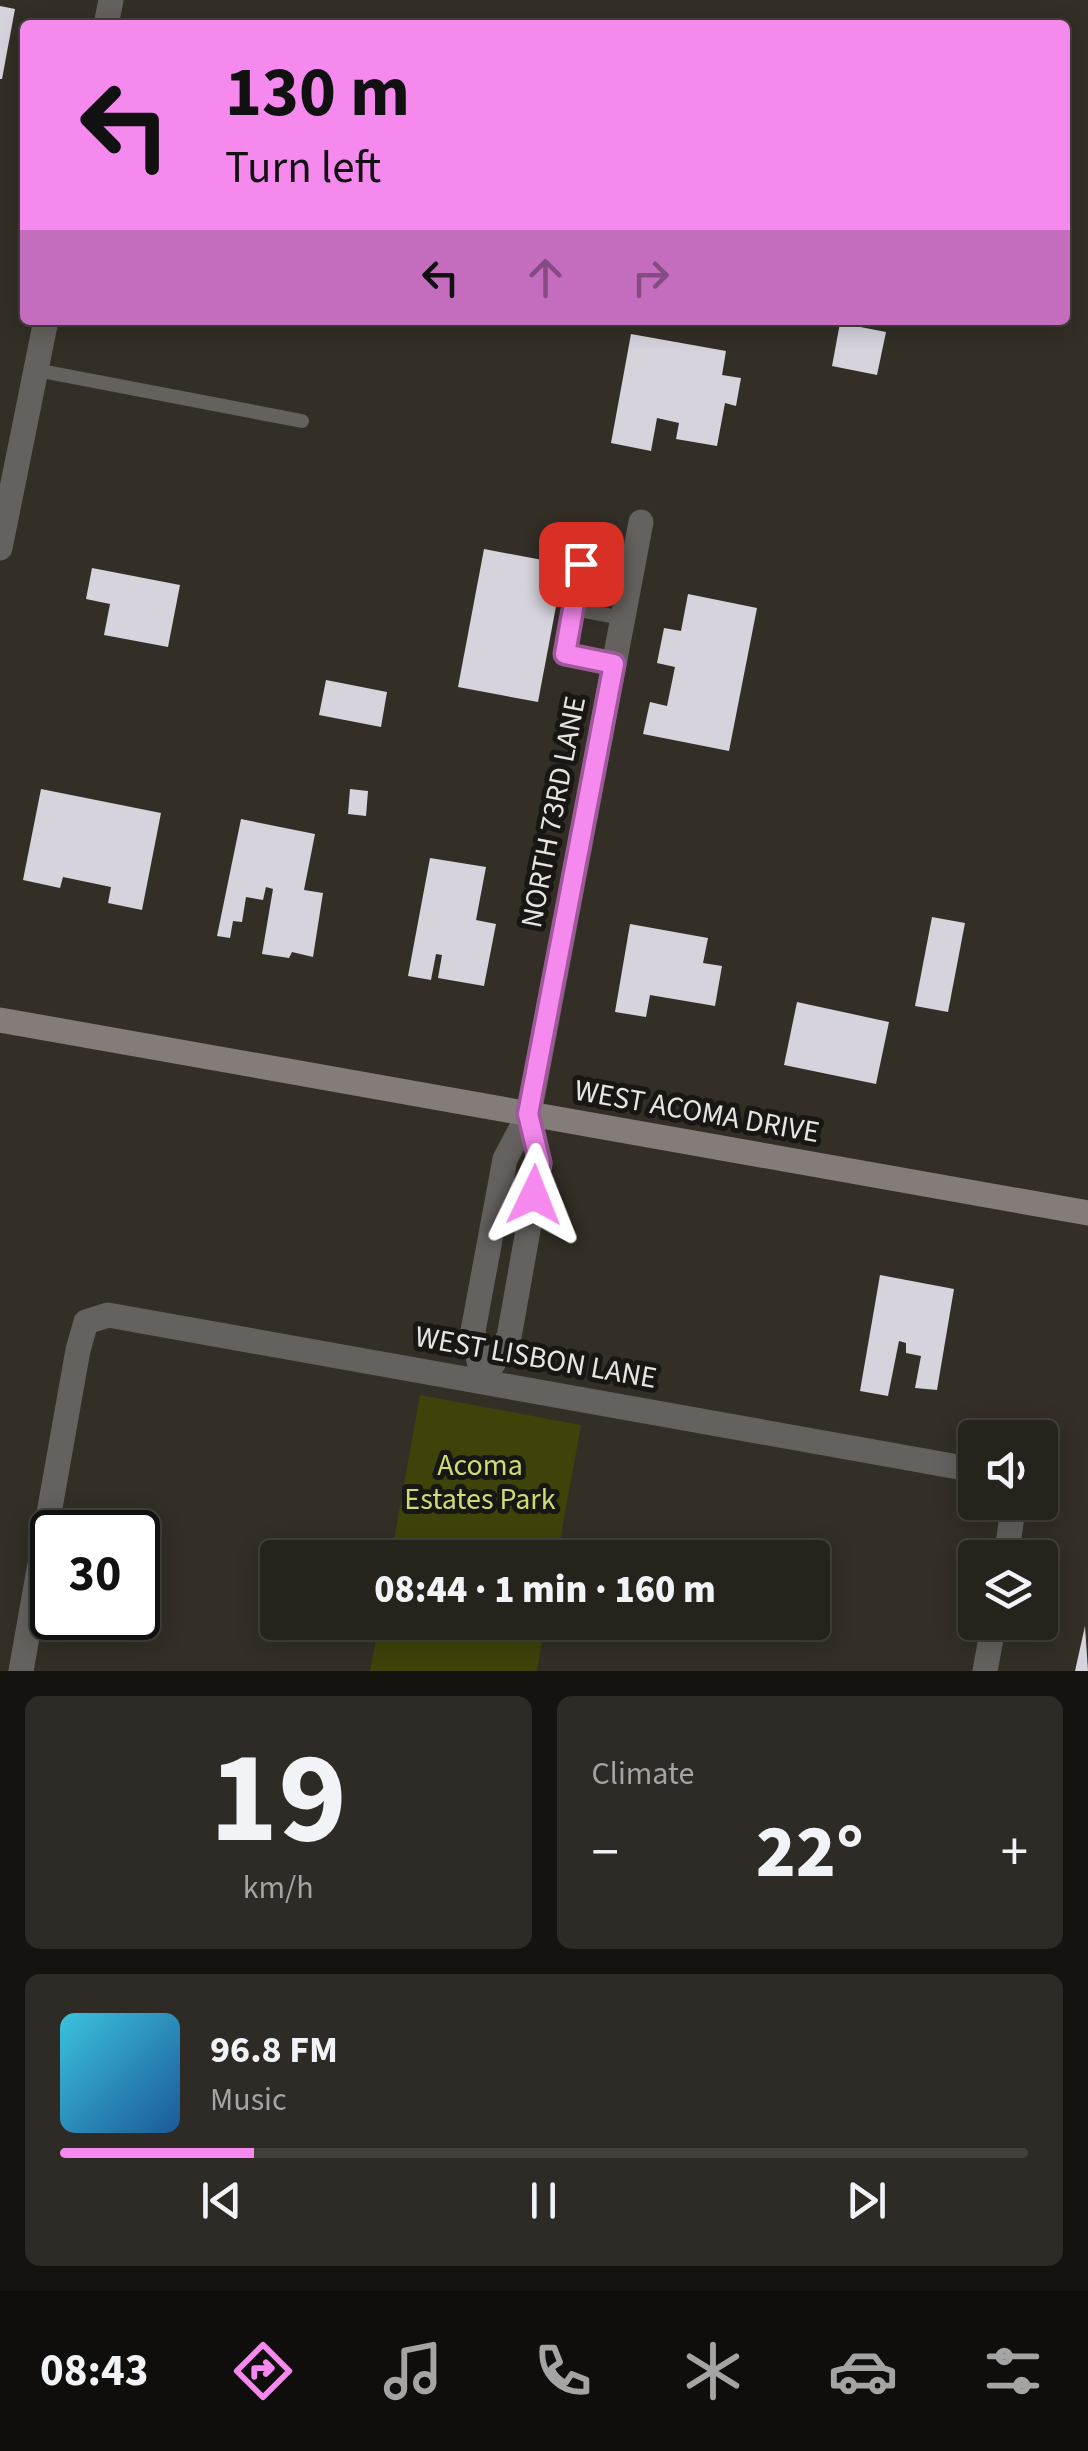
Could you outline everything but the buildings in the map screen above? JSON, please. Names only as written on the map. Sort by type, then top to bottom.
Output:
[{"type":"street","points":[[0,548],[45,325]]},
{"type":"street","name":"NORTH 73RD LANE","points":[[482,1380],[473,1331],[505,1158],[528,1114],[641,522]]},
{"type":"street","name":"WEST ACOMA DRIVE","points":[[0,1020],[1088,1214]]},
{"type":"street","name":"NORTH 73RD LANE","points":[[482,1380],[509,1337],[540,1163],[528,1114]]},
{"type":"street","points":[[494,1221],[528,1227]]},
{"type":"street","name":"WEST LISBON LANE","points":[[21,1671],[86,1322],[108,1315],[958,1467]]},
{"type":"street","points":[[985,1671],[991,1640]]},
{"type":"lane","points":[[36,370],[302,421]]},
{"type":"lane","points":[[574,548],[581,564],[565,654],[614,664]]},
{"type":"lane","points":[[574,609],[623,618]]},
{"type":"green space","name":"Acoma Estates Park","points":[[420,1395],[581,1425],[560,1540],[394,1540]]},
{"type":"green space","points":[[376,1640],[542,1640],[537,1671],[370,1671]]},
{"type":"route","points":[[534,1195],[540,1163],[528,1114],[614,664],[565,654],[581,564]]}]
